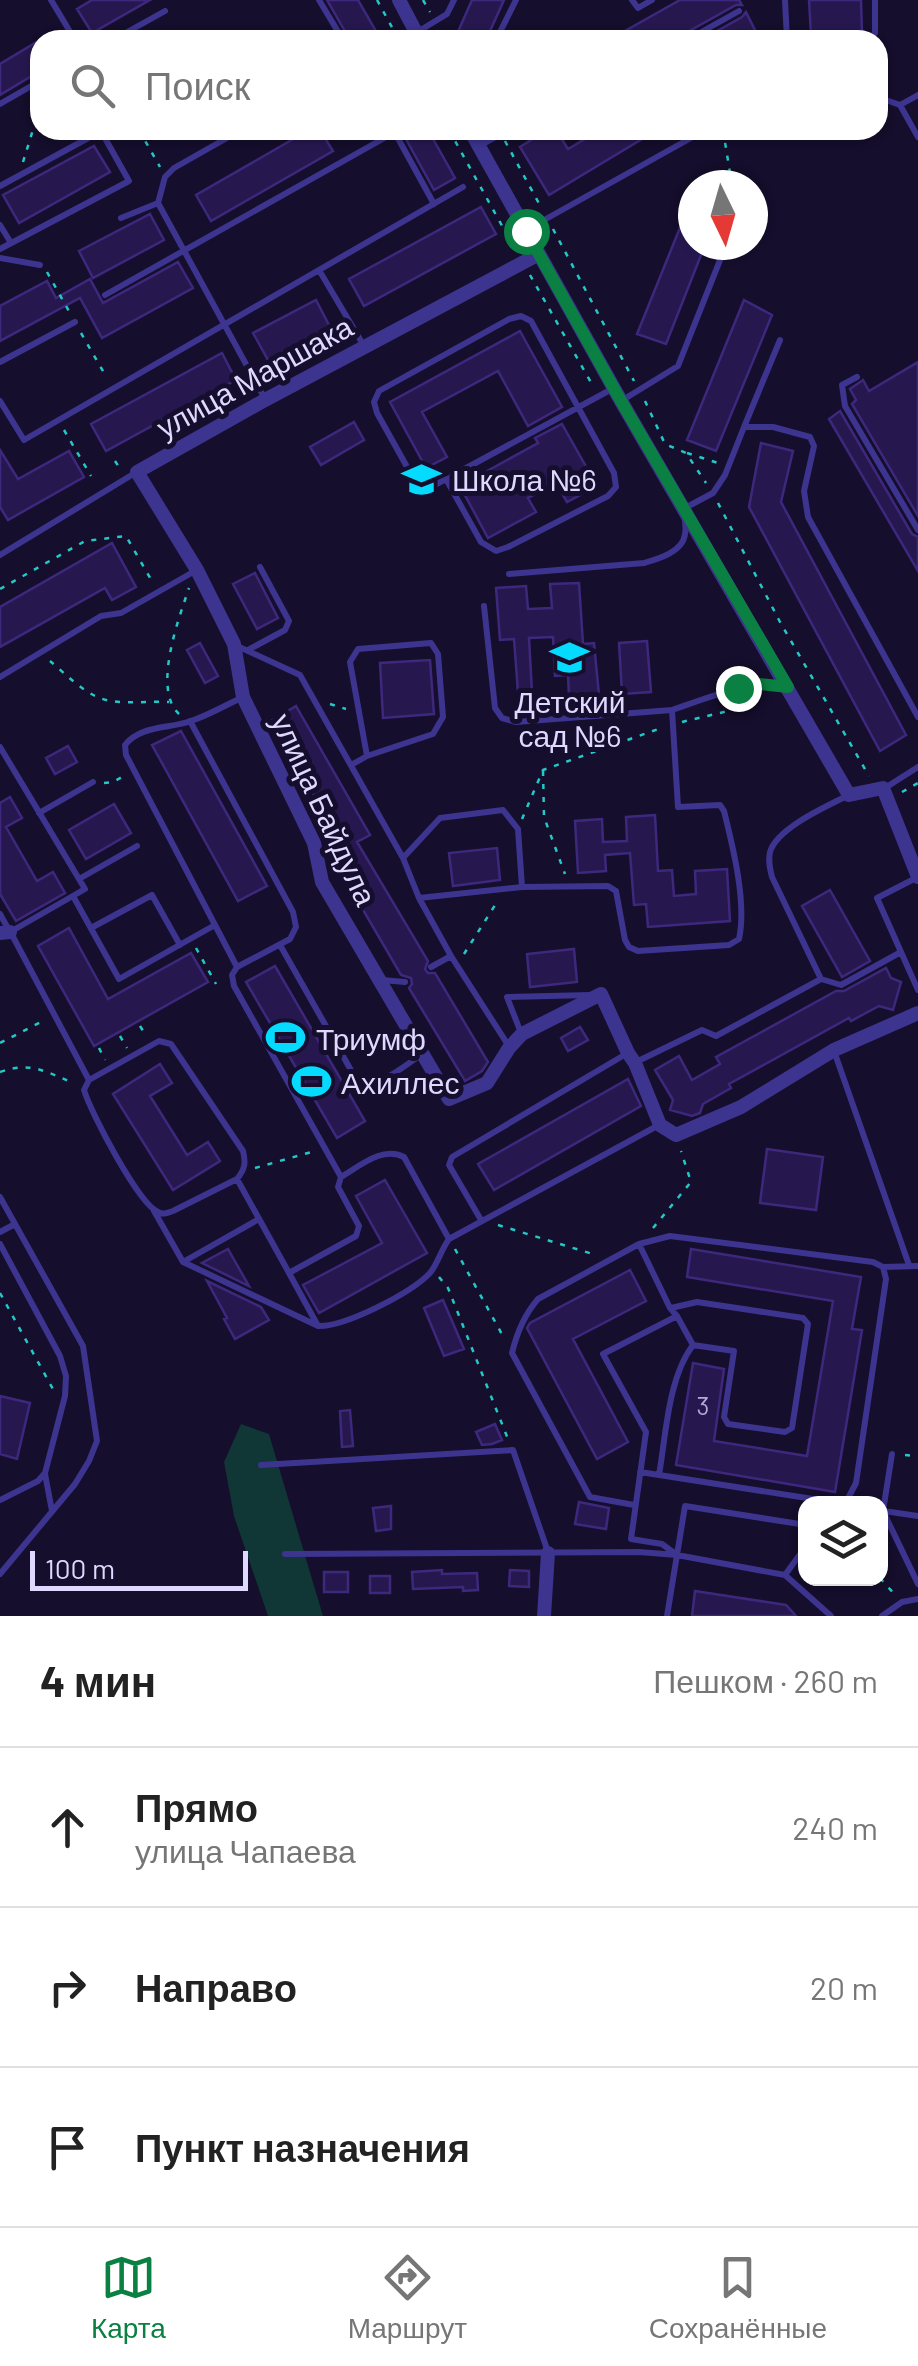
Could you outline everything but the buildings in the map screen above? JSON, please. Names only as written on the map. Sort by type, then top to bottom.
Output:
[{"type":"street","points":[[399,0],[414,30]]},
{"type":"street","points":[[476,140],[617,395],[850,795],[883,792],[918,877]]},
{"type":"street","name":"улица Маршака","points":[[136,472],[539,254]]},
{"type":"street","name":"улица Байдула","points":[[136,472],[240,647],[243,696],[314,843],[322,882],[450,1099],[487,1083],[522,1034],[601,994]]},
{"type":"street","points":[[601,994],[660,1124],[676,1135],[740,1107],[834,1050],[918,1014]]},
{"type":"street","points":[[544,1616],[548,1553]]},
{"type":"lane","points":[[51,0],[68,30]]},
{"type":"lane","points":[[320,0],[336,30]]},
{"type":"lane","points":[[427,30],[447,14],[454,0]]},
{"type":"lane","points":[[501,30],[516,0]]},
{"type":"lane","points":[[632,0],[638,8],[652,0]]},
{"type":"lane","points":[[785,0],[786,30]]},
{"type":"lane","points":[[875,0],[875,30]]},
{"type":"lane","points":[[131,30],[165,11]]},
{"type":"lane","points":[[705,30],[739,11]]},
{"type":"lane","points":[[0,104],[30,89]]},
{"type":"lane","points":[[900,105],[918,96]]},
{"type":"lane","points":[[888,101],[900,105],[918,137]]},
{"type":"lane","points":[[0,186],[85,140]]},
{"type":"lane","points":[[0,249],[128,181],[106,140]]},
{"type":"lane","points":[[224,140],[174,168],[165,177],[158,202],[265,400]]},
{"type":"lane","points":[[105,295],[378,140]]},
{"type":"lane","points":[[399,140],[434,204]]},
{"type":"lane","points":[[479,146],[490,140]]},
{"type":"lane","points":[[526,231],[687,140]]},
{"type":"lane","points":[[0,401],[24,440],[462,188]]},
{"type":"lane","points":[[121,218],[158,202]]},
{"type":"lane","points":[[0,224],[11,243]]},
{"type":"lane","points":[[0,258],[40,266]]},
{"type":"lane","points":[[446,480],[481,542],[496,550],[608,496],[616,486],[614,473],[579,408],[531,320],[521,316],[510,319],[380,392],[374,402],[416,483],[423,488],[432,486],[579,408],[639,390],[678,366],[720,260]]},
{"type":"lane","points":[[319,270],[364,347]]},
{"type":"lane","points":[[0,362],[75,322]]},
{"type":"lane","points":[[509,574],[644,563],[663,558],[682,544],[686,535],[685,508],[712,493],[728,466],[780,340]]},
{"type":"lane","points":[[856,377],[842,386],[845,406],[918,530]]},
{"type":"lane","points":[[744,427],[774,427],[810,437],[814,446],[804,491],[808,517],[918,716]]},
{"type":"lane","name":"улица Маршака","points":[[2,551],[136,472]]},
{"type":"lane","points":[[240,647],[285,630],[289,621],[260,567]]},
{"type":"lane","points":[[0,678],[100,616],[121,613],[196,570]]},
{"type":"lane","points":[[484,606],[495,708],[502,718],[516,722],[672,710],[738,688],[759,684],[788,687]]},
{"type":"lane","points":[[351,765],[366,756],[433,734],[443,718],[438,654],[430,643],[358,649],[350,662],[366,756]]},
{"type":"lane","points":[[240,647],[300,674],[403,858],[419,898],[452,958],[509,1048]]},
{"type":"lane","points":[[237,967],[126,755],[125,745],[131,737],[150,729],[190,721],[243,696]]},
{"type":"lane","points":[[419,898],[522,887],[608,886],[616,891],[626,940],[638,950],[729,944],[740,939],[736,862],[724,811],[720,806],[678,807],[672,710]]},
{"type":"lane","points":[[190,721],[293,912],[296,927],[280,945],[237,967],[232,976],[234,986],[341,1177]]},
{"type":"lane","points":[[0,747],[3,761],[85,889],[5,932]]},
{"type":"lane","points":[[883,792],[918,767]]},
{"type":"lane","points":[[39,812],[93,782]]},
{"type":"lane","points":[[821,979],[772,877],[770,850],[777,838],[850,795]]},
{"type":"lane","points":[[403,858],[440,818],[503,810],[518,830],[522,887]]},
{"type":"lane","points":[[79,878],[137,846]]},
{"type":"lane","points":[[918,877],[877,898],[918,990]]},
{"type":"lane","points":[[91,928],[152,895],[180,945]]},
{"type":"lane","points":[[73,896],[120,979],[216,926]]},
{"type":"lane","points":[[0,914],[5,932],[55,1015],[87,1084]]},
{"type":"lane","points":[[280,945],[356,1079],[365,1084],[378,1082],[422,1054]]},
{"type":"lane","points":[[481,1220],[449,1165],[452,1157],[631,1058],[702,1030],[716,1036],[821,979],[841,985],[902,952]]},
{"type":"lane","points":[[432,967],[452,958]]},
{"type":"lane","points":[[380,980],[406,982]]},
{"type":"lane","points":[[522,1034],[507,996],[601,994]]},
{"type":"lane","points":[[154,1211],[173,1211],[237,1178],[246,1161],[243,1150],[171,1044],[159,1041],[87,1084],[84,1090],[122,1169],[154,1211],[183,1262],[318,1326],[360,1316],[420,1282],[433,1269],[449,1239],[660,1124]]},
{"type":"lane","points":[[834,1050],[908,1265]]},
{"type":"lane","points":[[289,1273],[356,1236],[359,1226],[338,1187],[341,1177],[383,1154],[394,1152],[404,1157],[449,1239]]},
{"type":"lane","points":[[237,1178],[318,1326]]},
{"type":"lane","points":[[0,1197],[83,1346],[96,1440],[82,1473],[0,1574]]},
{"type":"lane","points":[[183,1262],[259,1219]]},
{"type":"lane","points":[[0,1232],[15,1224]]},
{"type":"lane","points":[[634,1505],[590,1497],[512,1352],[527,1311],[538,1300],[639,1244],[670,1236],[882,1266],[918,1266]]},
{"type":"lane","points":[[0,1244],[60,1356],[66,1376],[45,1473],[52,1512]]},
{"type":"lane","points":[[639,1244],[693,1345]]},
{"type":"lane","points":[[849,1496],[856,1484],[886,1279],[882,1266]]},
{"type":"lane","points":[[670,1308],[697,1302],[803,1318],[808,1324],[792,1428],[784,1432],[728,1424],[724,1417],[734,1351],[693,1345]]},
{"type":"lane","points":[[676,1316],[603,1354],[646,1432],[631,1539],[662,1544],[676,1555]]},
{"type":"lane","points":[[659,1475],[676,1379],[693,1345]]},
{"type":"lane","points":[[261,1465],[512,1450],[548,1553]]},
{"type":"lane","points":[[885,1496],[892,1454]]},
{"type":"lane","points":[[640,1472],[798,1497]]},
{"type":"lane","points":[[0,1500],[38,1481],[45,1473]]},
{"type":"lane","points":[[666,1616],[685,1506],[798,1525]]},
{"type":"lane","points":[[888,1512],[918,1516]]},
{"type":"lane","points":[[888,1521],[918,1584]]},
{"type":"lane","points":[[286,1554],[676,1555],[786,1575],[832,1616]]},
{"type":"lane","points":[[786,1575],[798,1558]]},
{"type":"lane","points":[[882,1616],[902,1602],[918,1599]]},
{"type":"path","points":[[377,0],[394,30]]},
{"type":"path","points":[[19,176],[31,140]]},
{"type":"path","points":[[144,140],[165,177]]},
{"type":"path","points":[[508,140],[665,444],[728,466]]},
{"type":"path","points":[[725,140],[730,170]]},
{"type":"path","points":[[40,266],[49,274],[113,388]]},
{"type":"path","points":[[58,420],[91,476]]},
{"type":"path","points":[[686,452],[780,622],[883,792],[918,783]]},
{"type":"path","points":[[0,590],[85,541],[126,536],[158,592]]},
{"type":"path","points":[[190,587],[175,629],[168,686],[174,710],[190,721]]},
{"type":"path","points":[[40,653],[99,697],[110,701],[170,702]]},
{"type":"path","points":[[314,699],[359,712]]},
{"type":"path","points":[[518,830],[544,770],[673,724],[728,712]]},
{"type":"path","points":[[93,782],[113,782],[134,770]]},
{"type":"path","points":[[544,770],[544,817],[570,887]]},
{"type":"path","points":[[452,958],[466,953],[505,889]]},
{"type":"path","points":[[195,946],[216,984]]},
{"type":"path","points":[[0,1043],[55,1015]]},
{"type":"path","points":[[0,1072],[19,1066],[37,1068],[87,1084]]},
{"type":"path","points":[[639,1244],[690,1182],[676,1135]]},
{"type":"path","points":[[244,1171],[325,1148]]},
{"type":"path","points":[[481,1220],[612,1260]]},
{"type":"path","points":[[449,1239],[512,1352]]},
{"type":"path","points":[[433,1269],[448,1288],[512,1450]]},
{"type":"path","points":[[0,1294],[62,1406]]},
{"type":"path","points":[[892,1454],[918,1456]]},
{"type":"path","points":[[887,1586],[902,1602]]},
{"type":"green space","points":[[241,1424],[269,1434],[323,1616],[268,1616],[234,1516],[224,1462]]},
{"type":"place","name":"Школа №6","points":[[422,479]]},
{"type":"place","name":"Детский сад №6","points":[[570,657]]},
{"type":"place","name":"Триумф","points":[[286,1038]]},
{"type":"place","name":"Ахиллес","points":[[311,1082]]},
{"type":"route","points":[[526,231],[788,687],[759,684],[738,688]]}]
